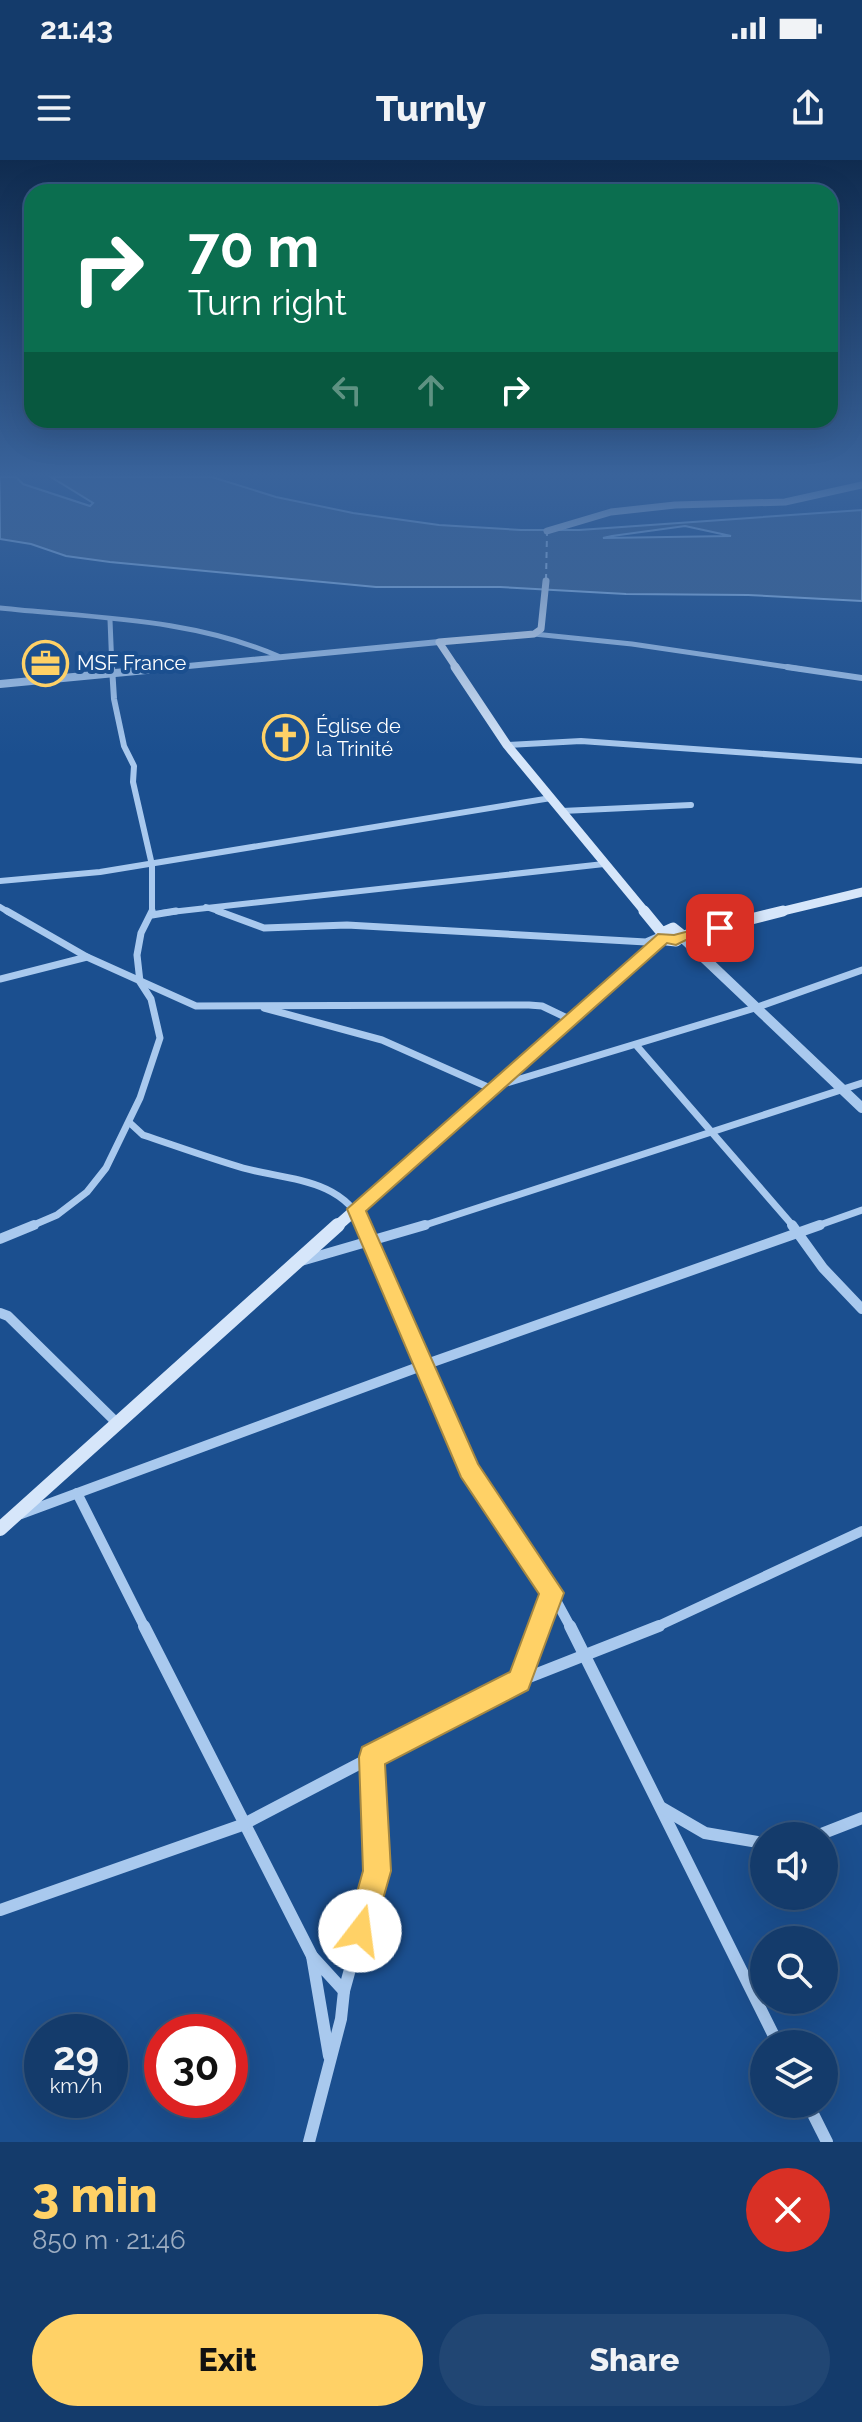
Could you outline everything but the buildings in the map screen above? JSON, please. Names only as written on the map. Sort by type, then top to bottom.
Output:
[{"type":"main road","points":[[546,581],[541,629],[534,634],[439,642],[507,745],[663,935]]},
{"type":"main road","points":[[0,1529],[663,935],[673,928],[683,937],[862,892]]},
{"type":"street","points":[[2,609],[196,628],[241,640],[278,656]]},
{"type":"street","points":[[0,1239],[57,1215],[87,1192],[106,1168],[130,1123],[160,1038],[151,999],[140,982],[137,955],[141,933],[152,915],[152,865],[133,782],[134,766],[124,746],[111,674],[110,620]]},
{"type":"street","points":[[534,634],[632,644],[862,678]]},
{"type":"street","points":[[0,684],[439,642]]},
{"type":"street","points":[[507,745],[581,741],[862,761]]},
{"type":"street","points":[[0,881],[152,865],[551,798]]},
{"type":"street","points":[[562,811],[691,805]]},
{"type":"street","points":[[152,915],[206,907],[361,894],[604,864]]},
{"type":"street","points":[[0,907],[87,957],[196,1006],[529,1005],[542,1006],[569,1019]]},
{"type":"street","points":[[206,907],[264,928],[347,925],[404,931],[646,942],[663,935]]},
{"type":"street","points":[[683,937],[862,1108]]},
{"type":"street","points":[[0,979],[87,957]]},
{"type":"street","points":[[264,1008],[382,1040],[490,1088],[755,1008],[862,970]]},
{"type":"street","points":[[636,1045],[798,1232],[823,1268],[862,1309]]},
{"type":"street","points":[[297,1263],[372,1242],[862,1083]]},
{"type":"street","points":[[130,1123],[143,1135],[244,1168],[300,1179],[332,1192],[356,1209],[469,1470],[552,1593],[585,1653],[771,2030]]},
{"type":"street","points":[[17,1515],[424,1365],[862,1210]]},
{"type":"street","points":[[0,1313],[8,1316],[62,1366],[118,1424]]},
{"type":"street","points":[[77,1493],[242,1825],[312,1956],[344,1991]]},
{"type":"street","points":[[0,1910],[242,1825],[519,1681],[675,1620],[862,1531]]},
{"type":"street","points":[[519,1681],[552,1593]]},
{"type":"street","points":[[309,2142],[341,2019],[344,1991],[377,1871],[372,1757]]},
{"type":"street","points":[[661,1808],[705,1833],[750,1841]]},
{"type":"street","points":[[838,1827],[862,1818]]},
{"type":"street","points":[[312,1956],[330,2061]]},
{"type":"street","points":[[815,2118],[827,2142]]},
{"type":"water","points":[[190,569],[862,569],[862,601],[500,587],[376,587]]},
{"type":"ferry route","points":[[546,569],[546,580]]},
{"type":"place","name":"MSF France","points":[[46,663]]},
{"type":"place","name":"Église de la Trinité","points":[[285,737]]},
{"type":"route","points":[[360,1931],[377,1871],[372,1757],[519,1681],[552,1593],[469,1470],[356,1209],[664,938],[676,941],[683,936],[720,928]]}]
